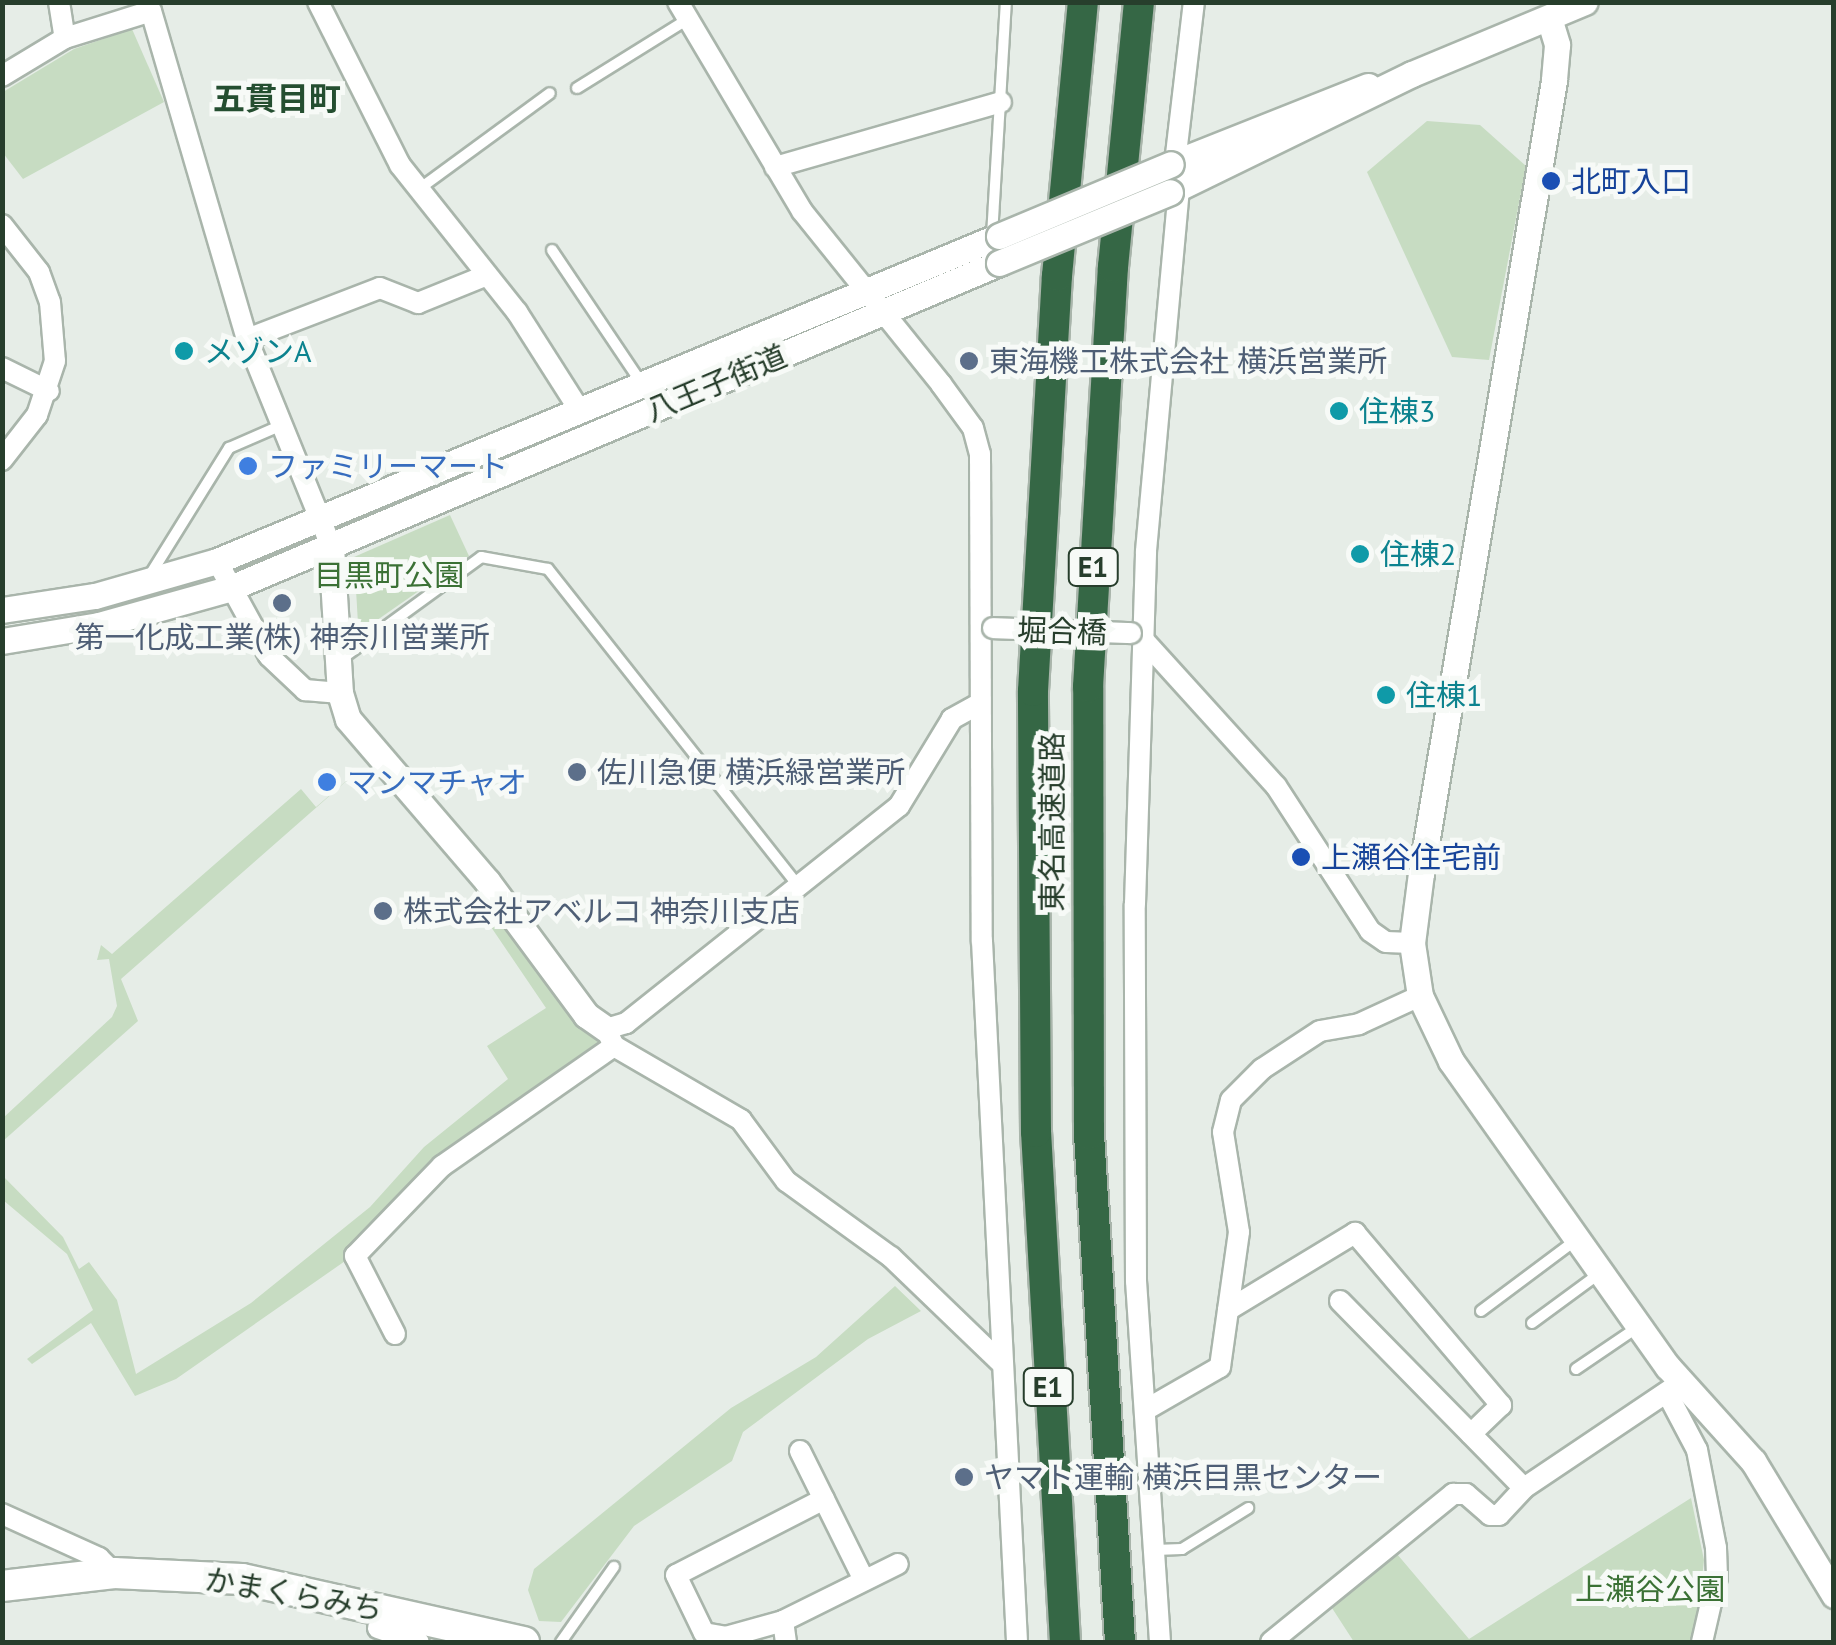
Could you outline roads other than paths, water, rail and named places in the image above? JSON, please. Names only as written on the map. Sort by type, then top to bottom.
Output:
[{"type":"highway","name":"東名高速道路","points":[[1065,1642],[1036,1132],[1033,710],[1057,276],[1083,2]]},
{"type":"highway","name":"東名高速道路","points":[[1120,1642],[1089,1134],[1088,706],[1104,385],[1138,2]]},
{"type":"main road","name":"かまくらみち","points":[[2,1586],[114,1573],[242,1579],[379,1627],[524,1642]]},
{"type":"street","points":[[59,2],[65,38]]},
{"type":"street","points":[[318,2],[386,139],[419,190],[487,275],[580,411]]},
{"type":"street","points":[[1160,1642],[1134,1151],[1138,634],[1174,177],[1194,2]]},
{"type":"street","name":"八王子街道","points":[[2,610],[144,584],[217,561],[864,292],[997,246],[1174,177],[1327,98],[1412,74],[1585,2]]},
{"type":"street","points":[[2,76],[65,38],[155,7],[247,340],[330,546],[340,693],[348,720],[487,882],[586,1015],[610,1037],[742,1120],[786,1181],[891,1257],[1000,1362]]},
{"type":"street","points":[[683,10],[775,167],[864,292],[974,428],[980,454],[985,628],[977,705],[1000,1362],[1017,1642]]},
{"type":"street","points":[[1548,18],[1558,44],[1554,81],[1412,943],[1420,996],[1451,1061],[1639,1326],[1674,1388],[1697,1450],[1716,1548],[1718,1577],[1702,1642]]},
{"type":"street","points":[[775,167],[1001,102]]},
{"type":"street","points":[[2,225],[26,248],[50,302],[55,361],[48,391],[2,460]]},
{"type":"street","name":"八王子街道","points":[[2,641],[99,625],[228,589],[882,312],[997,246]]},
{"type":"street","points":[[247,340],[380,288],[418,303],[487,275]]},
{"type":"street","points":[[2,368],[48,391]]},
{"type":"street","points":[[217,561],[228,589],[269,656],[305,690],[340,693]]},
{"type":"street","name":"堀合橋","points":[[985,628],[1138,634]]},
{"type":"street","points":[[1138,634],[1276,786],[1370,931],[1386,942],[1412,943]]},
{"type":"street","points":[[395,1334],[355,1256],[442,1166],[899,806],[952,719],[977,705]]},
{"type":"street","points":[[1147,1409],[1220,1367],[1239,1232],[1223,1132],[1231,1100],[1262,1069],[1320,1032],[1359,1024],[1420,996]]},
{"type":"street","points":[[1228,1310],[1354,1233],[1501,1405],[1472,1434]]},
{"type":"street","points":[[1340,1301],[1524,1488]]},
{"type":"street","points":[[1271,1642],[1452,1494],[1466,1494],[1490,1515],[1500,1515],[1524,1488],[1674,1388]]},
{"type":"street","points":[[1674,1388],[1752,1461],[1834,1595]]},
{"type":"street","points":[[800,1451],[864,1580]]},
{"type":"street","points":[[824,1500],[676,1575],[704,1633],[726,1637],[783,1621],[898,1564]]},
{"type":"street","points":[[2,1514],[99,1558],[114,1573]]},
{"type":"street","points":[[783,1621],[786,1642]]},
{"type":"street","points":[[379,1627],[419,1642]]},
{"type":"lane","points":[[997,246],[1006,2]]},
{"type":"lane","points":[[577,88],[683,10]]},
{"type":"lane","points":[[419,190],[550,93]]},
{"type":"lane","points":[[552,250],[642,385]]},
{"type":"lane","points":[[144,584],[229,448],[282,425]]},
{"type":"lane","points":[[339,660],[481,557],[548,569],[798,886]]},
{"type":"lane","points":[[1481,1311],[1577,1239]]},
{"type":"lane","points":[[1532,1322],[1601,1272]]},
{"type":"lane","points":[[1576,1368],[1639,1326]]},
{"type":"lane","points":[[1155,1550],[1182,1548],[1248,1508]]},
{"type":"lane","points":[[561,1642],[614,1567]]},
{"type":"place","name":"北町入口","points":[[1551,181]]},
{"type":"place","name":"メゾンA","points":[[184,351]]},
{"type":"place","name":"東海機工株式会社 横浜営業所","points":[[969,361]]},
{"type":"place","name":"住棟3","points":[[1339,411]]},
{"type":"place","name":"ファミリーマート","points":[[248,466]]},
{"type":"place","name":"住棟2","points":[[1360,554]]},
{"type":"place","name":"第一化成工業(株) 神奈川営業所","points":[[282,603]]},
{"type":"place","name":"住棟1","points":[[1386,695]]},
{"type":"place","name":"佐川急便 横浜緑営業所","points":[[577,772]]},
{"type":"place","name":"マンマチャオ","points":[[327,782]]},
{"type":"place","name":"上瀬谷住宅前","points":[[1301,857]]},
{"type":"place","name":"株式会社アベルコ 神奈川支店","points":[[383,911]]},
{"type":"place","name":"ヤマト運輸 横浜目黒センター","points":[[964,1477]]},
{"type":"district","name":"五貫目町","points":[[277,98]]},
{"type":"park label","name":"目黒町公園","points":[[389,575]]},
{"type":"park label","name":"上瀬谷公園","points":[[1650,1589]]}]
